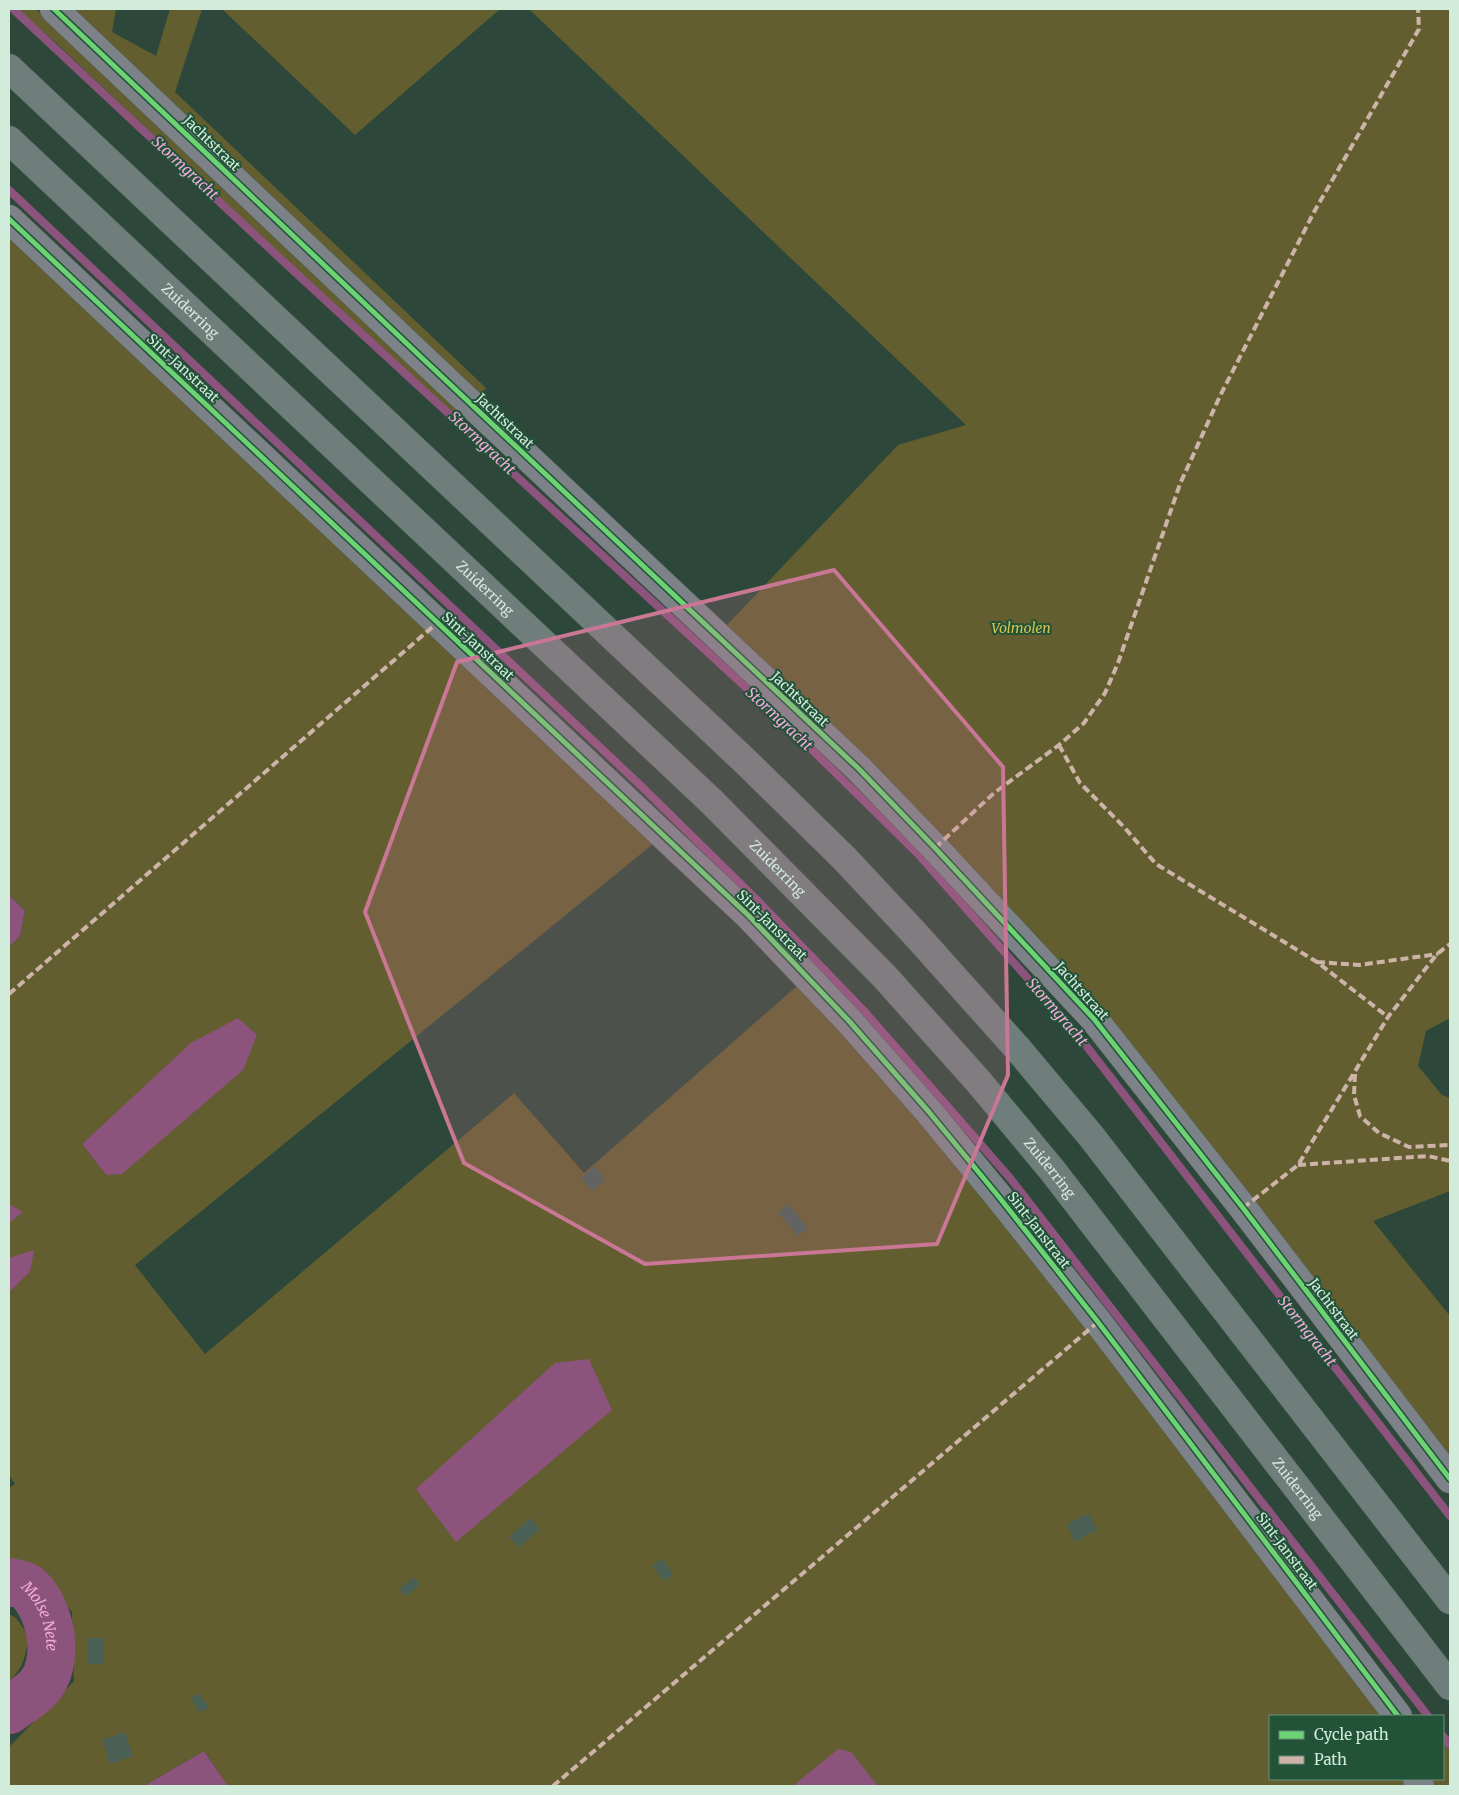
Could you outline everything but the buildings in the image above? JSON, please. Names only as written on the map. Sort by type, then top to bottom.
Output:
[{"type":"highway","points":[[9,68],[746,762],[845,859],[1018,1049],[1091,1136],[1450,1600]]},
{"type":"highway","name":"Zuiderring","points":[[9,140],[712,802],[884,976],[978,1081],[1052,1170],[1450,1686]]},
{"type":"street","name":"Jachtstraat","points":[[54,9],[859,769],[935,848],[1094,1019],[1237,1200],[1450,1479]]},
{"type":"street","name":"Sint-Janstraat","points":[[9,219],[749,916],[849,1021],[929,1112],[999,1197],[1104,1330],[1397,1715]]},
{"type":"highlighted area","points":[[834,570],[1003,767],[1008,1075],[937,1244],[645,1264],[464,1163],[365,912],[457,662]]},
{"type":"green space","points":[[16,9],[36,9],[463,411],[456,421],[53,40]]},
{"type":"green space","points":[[73,9],[116,9],[112,32],[156,56],[170,9],[202,9],[175,92],[486,388],[476,399]]},
{"type":"green space","points":[[222,9],[500,9],[355,135]]},
{"type":"green space","name":"Volmolen","points":[[529,9],[1450,9],[1450,1018],[1426,1031],[1418,1066],[1442,1095],[1450,1098],[1450,1191],[1373,1221],[1450,1316],[1450,1462],[1224,1168],[725,627],[898,445],[966,425]]},
{"type":"green space","points":[[9,229],[658,840],[135,1265],[205,1354],[514,1093],[584,1173],[798,985],[926,1125],[1030,1254],[1382,1715],[1269,1715],[1269,1780],[1444,1780],[1444,1740],[1450,1749],[1450,1786],[228,1786],[204,1751],[144,1786],[9,1786],[9,1747],[74,1681],[72,1612],[42,1576],[11,1562],[9,1564],[9,1488],[15,1484],[9,1475],[9,947],[20,936],[25,911],[9,895]],"holes":[[[114,1115],[106,1175],[82,1144]]]},
{"type":"green space","points":[[9,1614],[16,1618],[29,1636],[21,1666],[9,1680]]},
{"type":"shaded area","points":[[9,895],[25,911],[20,936],[9,947]]},
{"type":"shaded area","points":[[238,1018],[257,1035],[243,1070],[122,1174],[106,1175],[82,1144],[191,1043]]},
{"type":"shaded area","points":[[11,1205],[23,1212],[9,1223],[9,1206]]},
{"type":"shaded area","points":[[34,1250],[30,1272],[9,1292],[9,1258]]},
{"type":"shaded area","points":[[589,1359],[612,1410],[456,1542],[416,1489],[555,1363]]},
{"type":"shaded area","points":[[838,1749],[851,1752],[878,1786],[793,1786]]},
{"type":"shaded area","points":[[204,1751],[228,1786],[144,1786]]},
{"type":"waterway","name":"Stormgracht","points":[[13,9],[285,263],[790,728],[919,855],[1081,1039],[1450,1516]]},
{"type":"waterway","points":[[9,190],[639,784],[755,898],[864,1011],[1010,1178],[1427,1715]]},
{"type":"waterway","name":"Molse Nete","points":[[9,1582],[27,1587],[36,1597],[48,1622],[51,1637],[50,1666],[45,1678],[34,1692],[9,1710]]},
{"type":"waterway","points":[[1444,1737],[1450,1745]]},
{"type":"marked path","points":[[935,848],[994,793],[1059,745],[1084,723],[1105,693],[1118,663],[1180,484],[1220,396],[1314,212],[1419,29],[1418,9]]},
{"type":"marked path","points":[[9,994],[437,623]]},
{"type":"marked path","points":[[1059,745],[1080,783],[1124,827],[1156,864],[1317,962],[1388,1017]]},
{"type":"marked path","points":[[1243,1208],[1298,1165],[1388,1017],[1437,954],[1450,944]]},
{"type":"marked path","points":[[1317,962],[1359,965],[1438,954]]},
{"type":"marked path","points":[[1355,1074],[1354,1095],[1360,1116],[1379,1133],[1409,1147],[1450,1145]]},
{"type":"marked path","points":[[1298,1165],[1428,1156],[1450,1161]]},
{"type":"marked path","points":[[553,1786],[1098,1322]]},
{"type":"cycle path","points":[[54,9],[859,769],[935,848],[1094,1019],[1243,1208],[1450,1479]]},
{"type":"cycle path","points":[[9,219],[749,916],[849,1021],[929,1112],[1098,1322],[1397,1715]]}]
